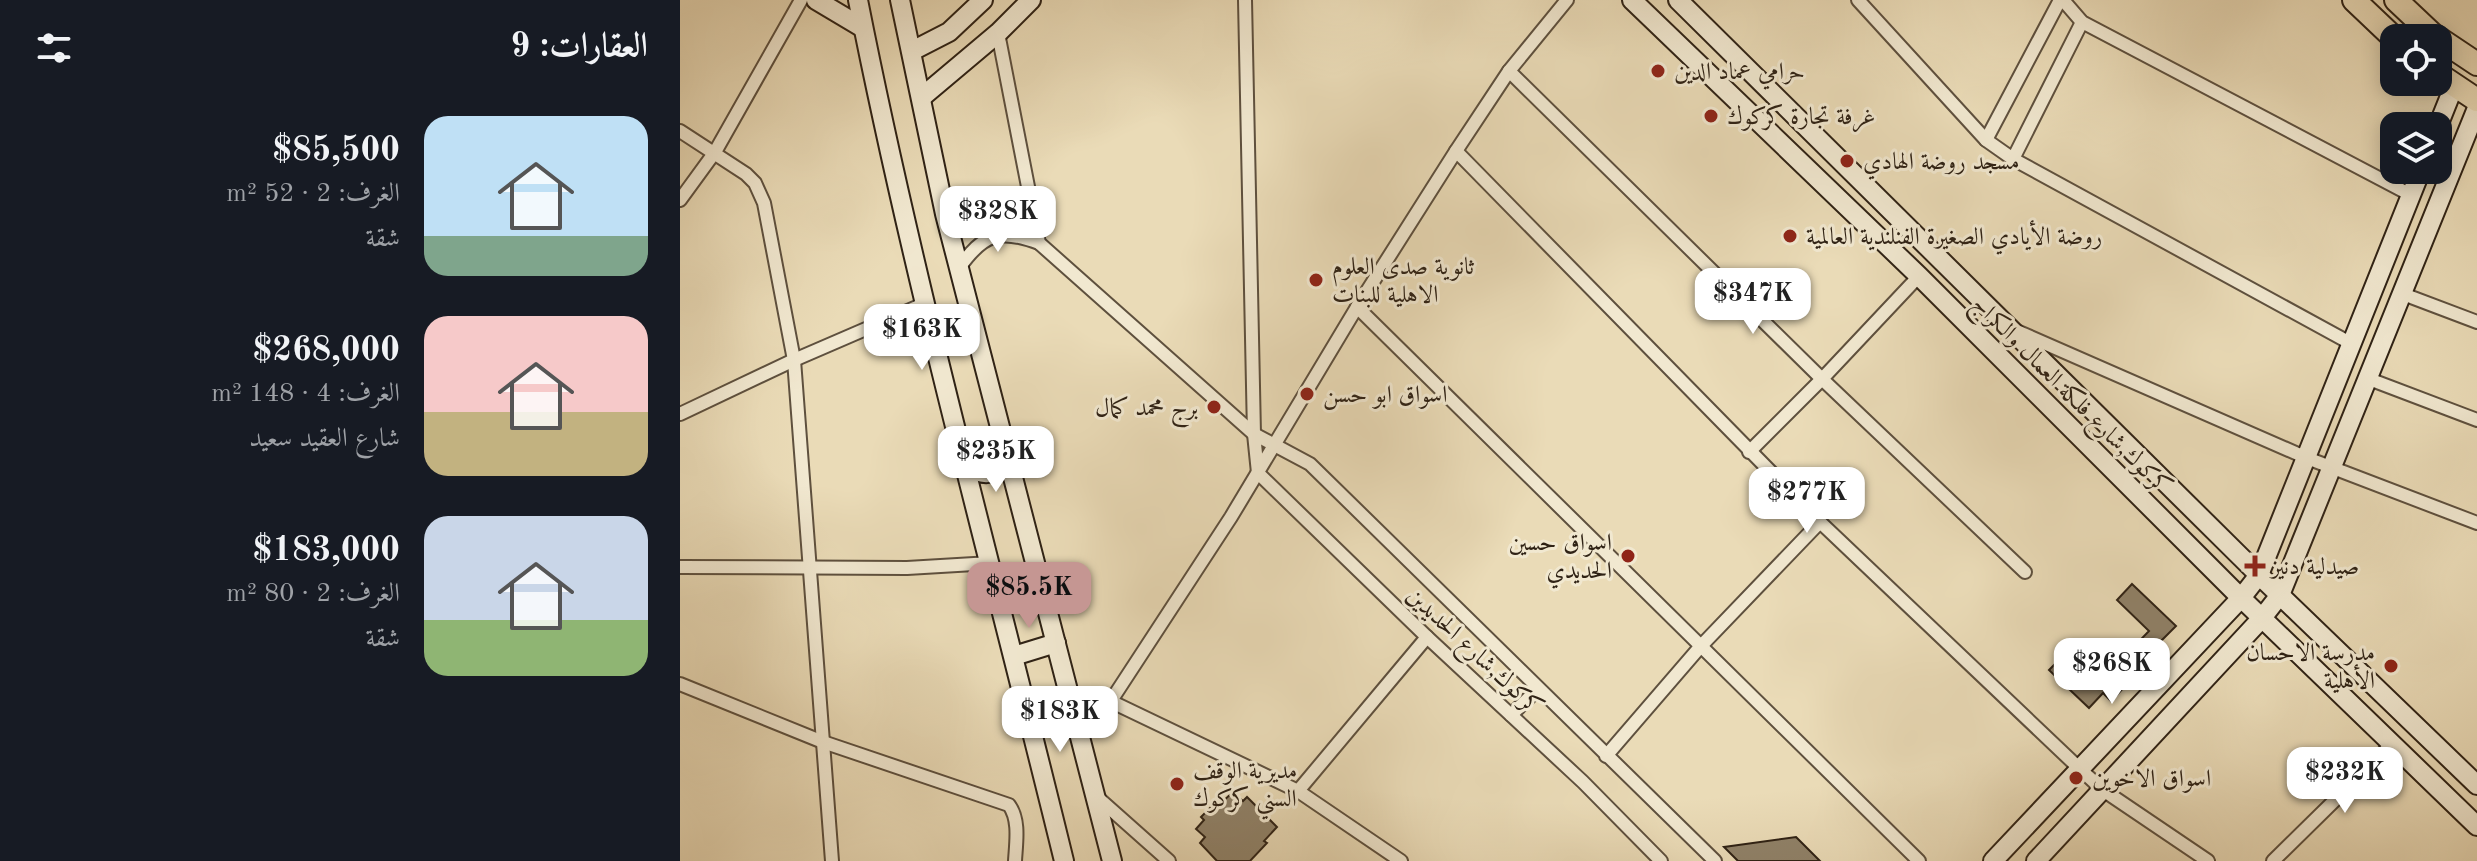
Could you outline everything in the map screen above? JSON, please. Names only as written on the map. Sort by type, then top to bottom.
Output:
[{"type":"highway","points":[[2354,0],[2380,25]]},
{"type":"highway","points":[[2396,0],[2432,34],[2477,64]]},
{"type":"highway","points":[[2452,84],[2477,100]]},
{"type":"street","points":[[680,200],[715,152],[801,0]]},
{"type":"street","points":[[816,0],[863,28]]},
{"type":"street","points":[[858,0],[926,303],[1064,861]]},
{"type":"street","points":[[900,0],[945,214],[1112,861]]},
{"type":"street","points":[[912,51],[949,32],[983,0]]},
{"type":"street","points":[[922,97],[998,33],[1031,0]]},
{"type":"street","points":[[1245,0],[1254,434],[1258,473]]},
{"type":"street","points":[[1401,861],[1298,791],[1106,707],[1258,473],[1357,307],[1456,151],[1509,71],[1567,0]]},
{"type":"street","name":"كركوك,شارع فلكة العمال والكراج","points":[[1632,0],[1919,276],[2241,598],[2477,826]]},
{"type":"street","name":"كركوك,شارع فلكة العمال والكراج","points":[[1678,0],[2005,326],[2477,785]]},
{"type":"street","points":[[1858,0],[1986,140],[2013,159],[2352,344]]},
{"type":"street","points":[[1986,140],[2061,0],[2082,22],[2411,195]]},
{"type":"street","points":[[2013,159],[2082,22]]},
{"type":"street","points":[[959,268],[974,247],[986,239],[1010,235],[1039,243],[998,33]]},
{"type":"street","points":[[1509,71],[1822,379],[2025,572]]},
{"type":"street","points":[[2036,861],[2280,595],[2477,108]]},
{"type":"street","points":[[680,131],[746,174],[760,193],[794,360],[832,861]]},
{"type":"street","points":[[1456,151],[1749,452],[2081,770],[2103,790],[2208,861]]},
{"type":"street","points":[[1993,861],[2241,598],[2259,575],[2415,184]]},
{"type":"street","points":[[945,214],[970,223],[986,223],[1009,215],[1030,197]]},
{"type":"street","name":"كركوك,شارع الحديدين","points":[[1039,243],[1254,434],[1310,464],[1715,861]]},
{"type":"street","points":[[1749,452],[1919,276]]},
{"type":"street","points":[[2403,294],[2477,322]]},
{"type":"street","points":[[680,414],[926,303]]},
{"type":"street","points":[[1357,307],[1919,861]]},
{"type":"street","points":[[2005,326],[2307,458],[2477,523]]},
{"type":"street","points":[[2369,379],[2477,420]]},
{"type":"street","points":[[967,466],[989,474],[999,470],[1008,456]]},
{"type":"street","name":"كركوك,شارع الحديدين","points":[[1258,473],[1511,715],[1657,860]]},
{"type":"street","points":[[1606,756],[1700,647],[1820,522]]},
{"type":"street","points":[[680,567],[907,568],[991,563]]},
{"type":"street","points":[[1298,791],[1427,637]]},
{"type":"street","points":[[1014,656],[1056,643]]},
{"type":"street","points":[[680,684],[823,742],[1009,805],[1016,823],[1015,861]]},
{"type":"street","points":[[1511,715],[1538,689]]},
{"type":"street","points":[[2273,861],[2392,744]]},
{"type":"street","points":[[1095,796],[1169,861]]},
{"type":"building","points":[[2132,584],[2176,626],[2159,643],[2163,646],[2111,701],[2103,693],[2089,708],[2049,670],[2064,655],[2096,686],[2149,631],[2117,600]]},
{"type":"building","points":[[1233,792],[1243,801],[1247,797],[1277,827],[1250,861],[1217,861],[1200,843],[1205,837],[1196,829],[1204,820],[1201,817],[1219,799],[1222,802]]},
{"type":"building","points":[[1796,837],[1820,861],[1738,861],[1724,847]]},
{"type":"place","name":"حرامي عماد الدين","points":[[1658,71]]},
{"type":"place","name":"غرفة تجارة كركوك","points":[[1711,116]]},
{"type":"place","name":"مسجد روضة الهادي","points":[[1847,161]]},
{"type":"place","name":"روضة الأيادي الصغيرة الفنلندية العالمية","points":[[1790,236]]},
{"type":"place","name":"ثانوية صدى العلوم الاهلية للبنات","points":[[1316,280]]},
{"type":"place","name":"اسواق ابو حسن","points":[[1307,394]]},
{"type":"place","name":"برج محمد كمال","points":[[1214,407]]},
{"type":"place","name":"اسواق حسين الحديدي","points":[[1628,556]]},
{"type":"place","name":"صيدلية دنيز","points":[[2255,566]]},
{"type":"place","name":"مدرسة الاحسان الأهلية","points":[[2391,666]]},
{"type":"place","name":"اسواق الاخوين","points":[[2076,778]]},
{"type":"place","name":"مديرية الوقف السني كركوك","points":[[1177,784]]}]
